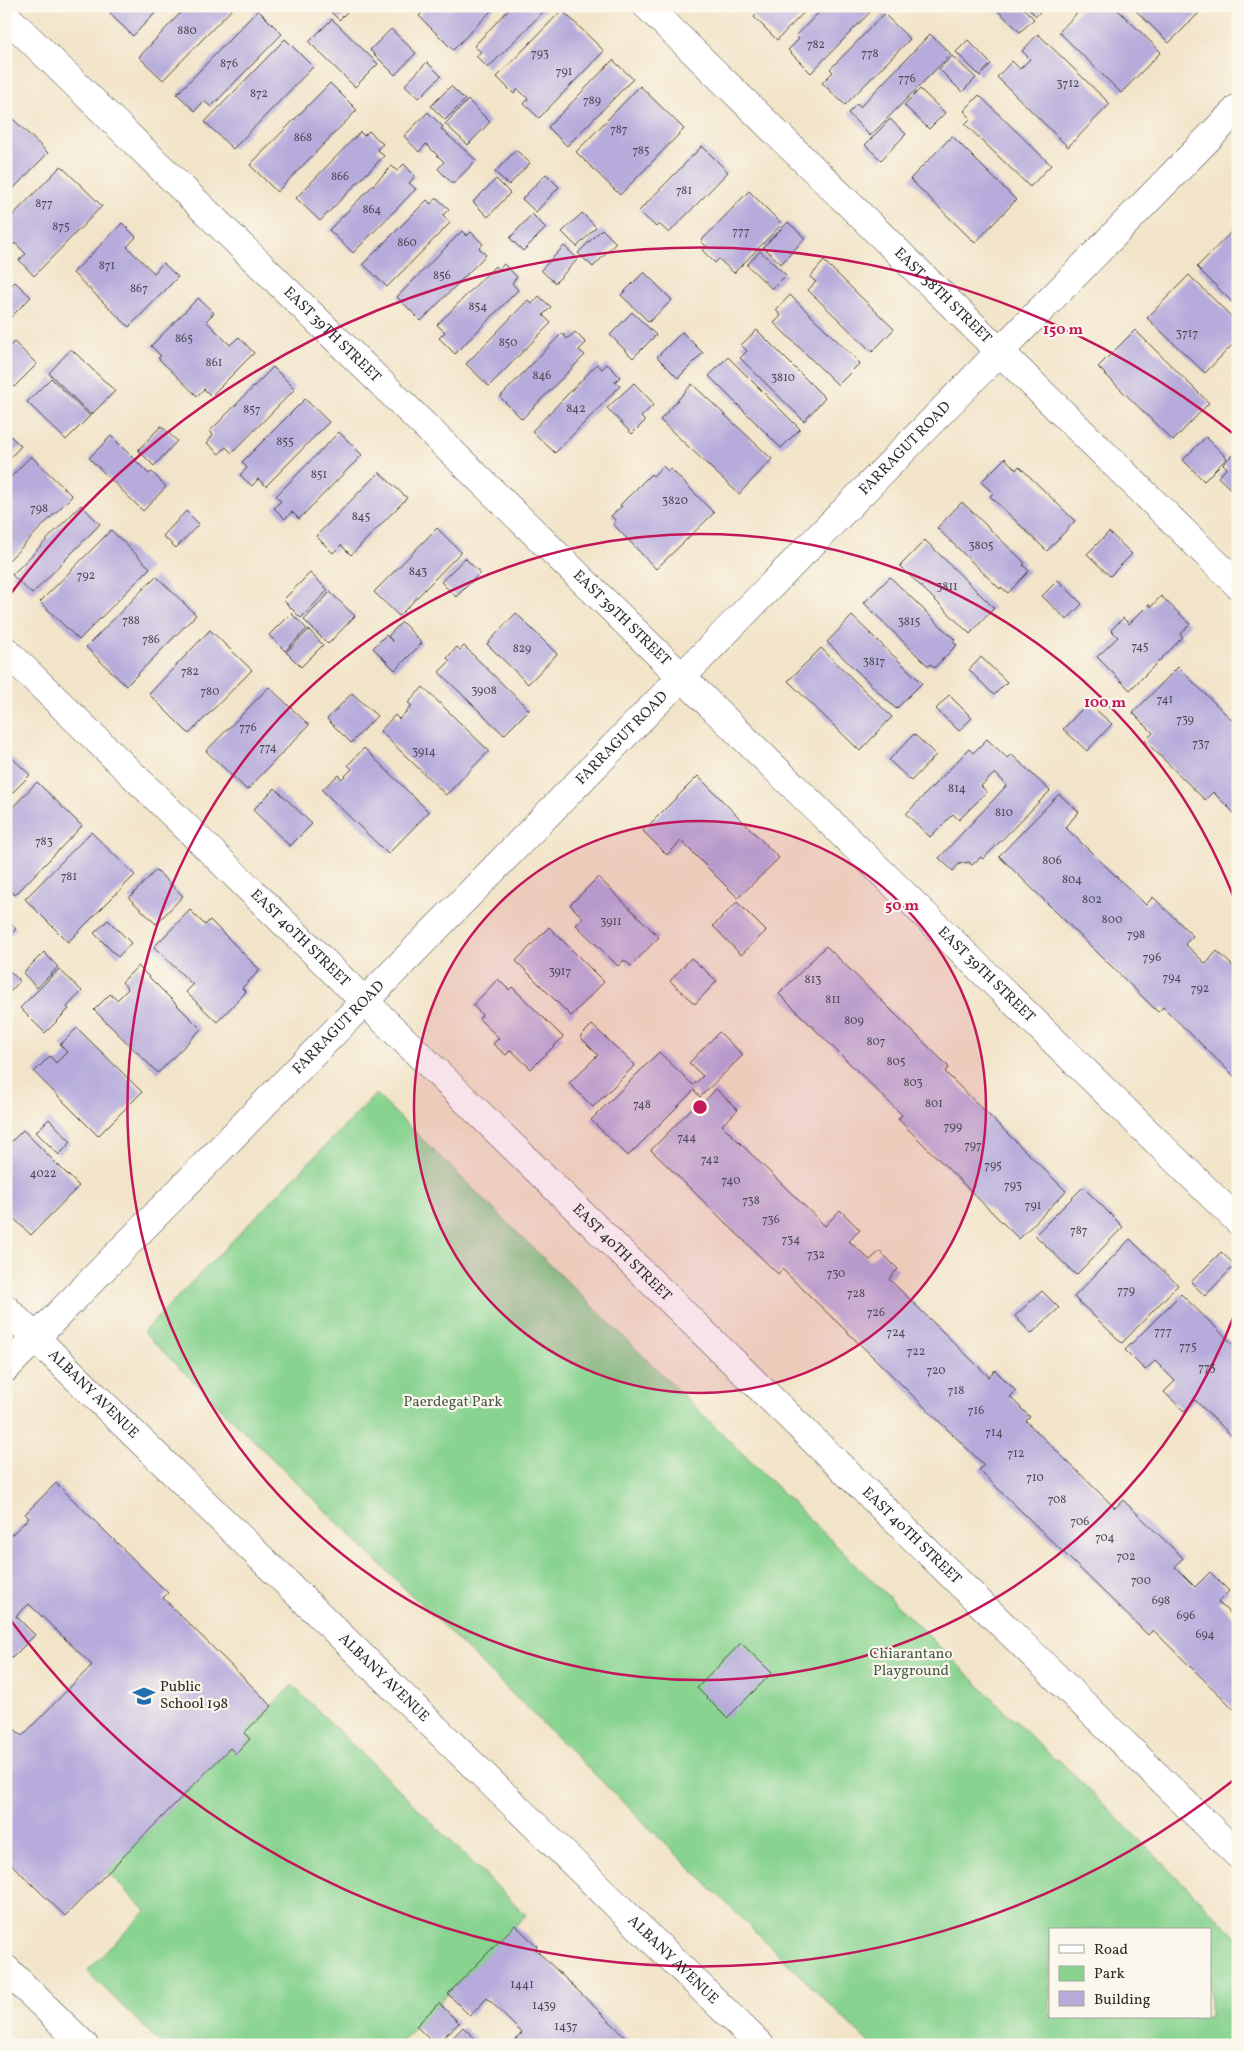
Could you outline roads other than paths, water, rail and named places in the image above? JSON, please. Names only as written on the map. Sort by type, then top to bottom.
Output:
[{"type":"street","name":"EAST 38TH STREET","points":[[646,6],[1238,585]]},
{"type":"street","name":"EAST 39TH STREET","points":[[6,16],[1238,1220]]},
{"type":"street","name":"FARRAGUT ROAD","points":[[6,1368],[1238,108]]},
{"type":"street","name":"EAST 40TH STREET","points":[[6,651],[1238,1855]]},
{"type":"street","name":"ALBANY AVENUE","points":[[6,1310],[760,2045]]},
{"type":"street","points":[[6,1968],[84,2045]]},
{"type":"place","name":"Public School 198","points":[[144,1696]]},
{"type":"park label","name":"Paerdegat Park","points":[[453,1402]]},
{"type":"park label","name":"Chiarantano Playground","points":[[911,1662]]}]
